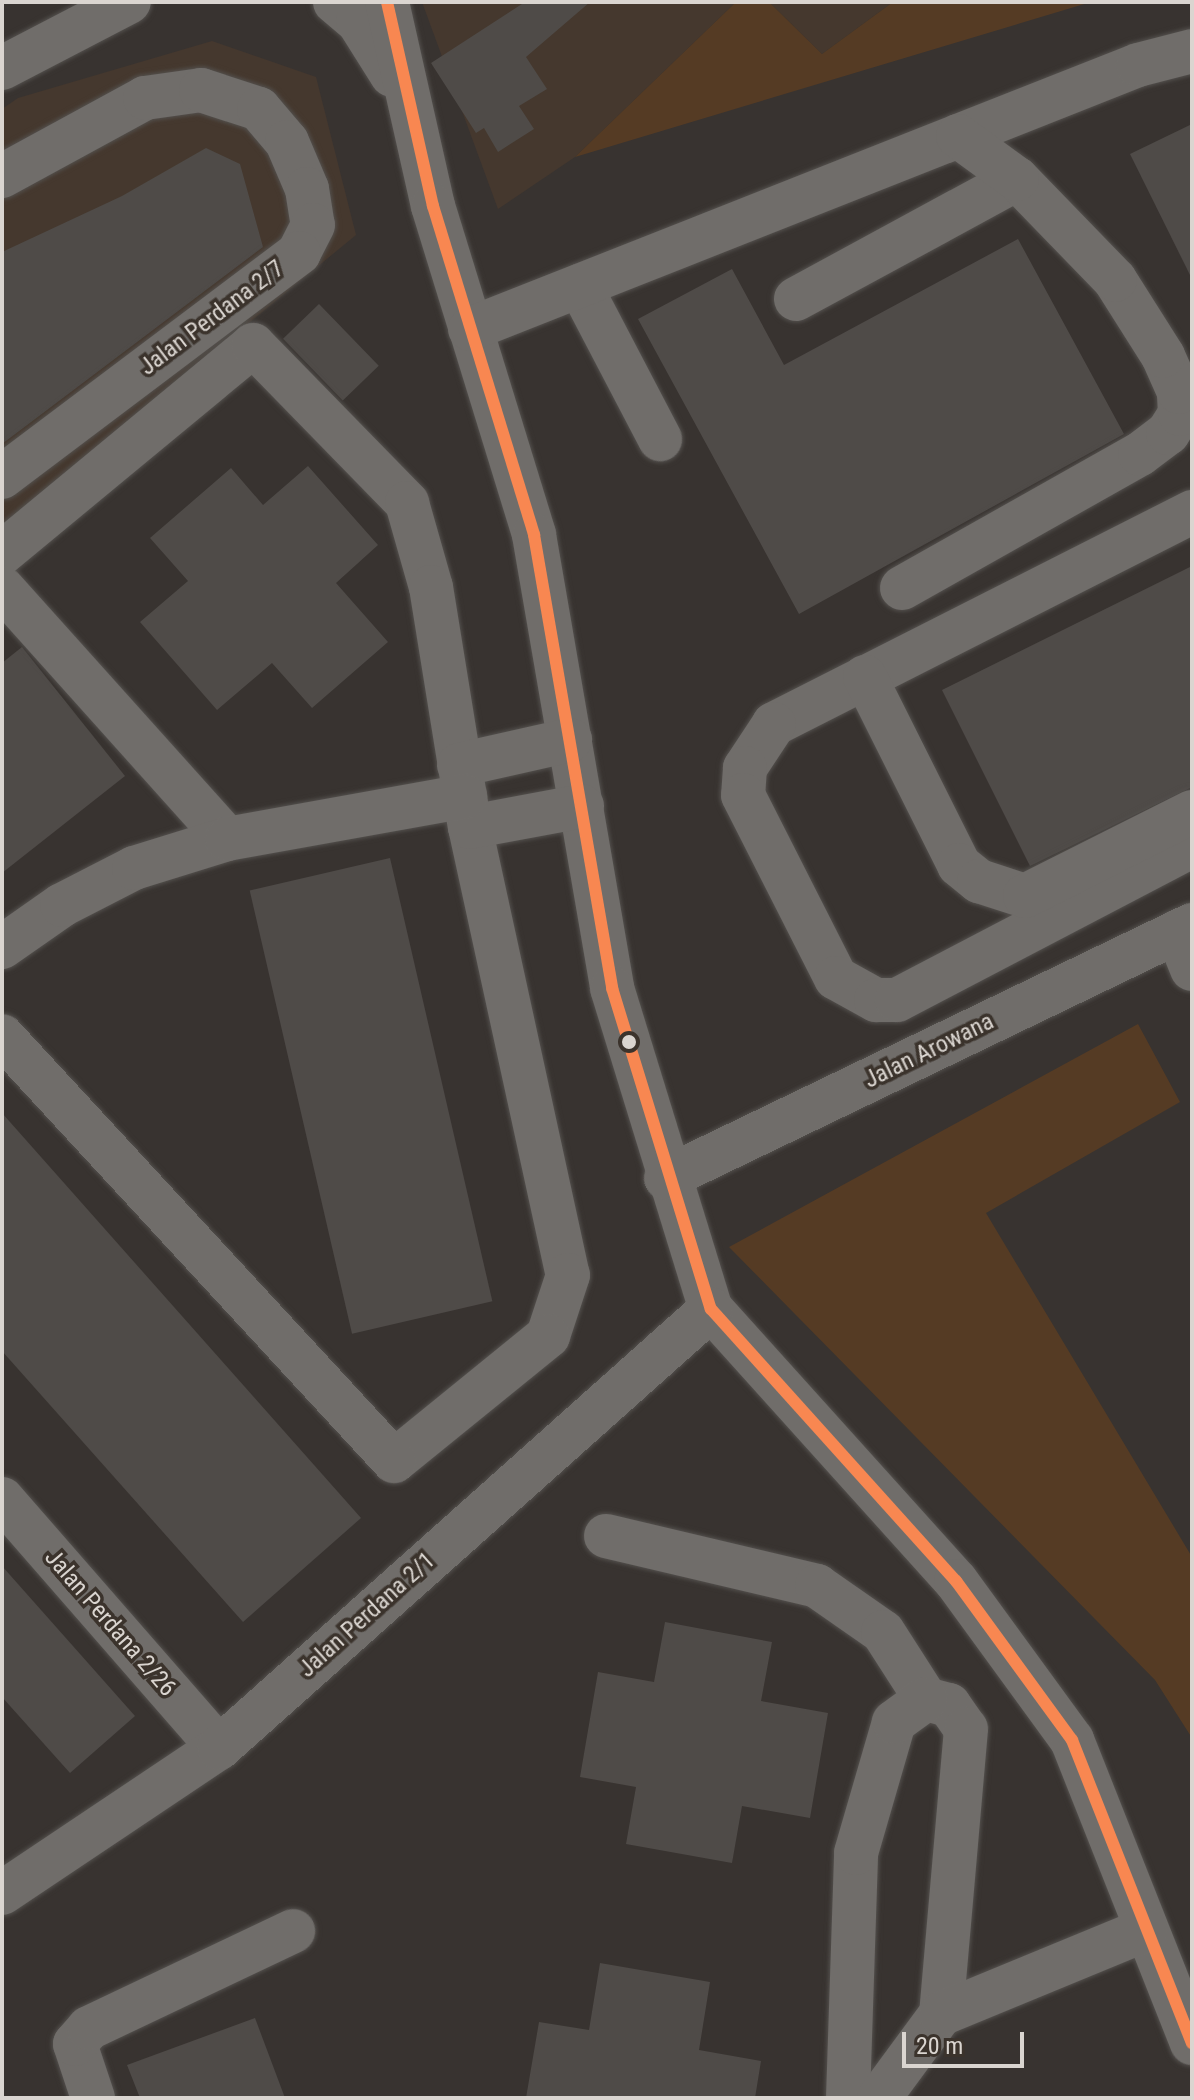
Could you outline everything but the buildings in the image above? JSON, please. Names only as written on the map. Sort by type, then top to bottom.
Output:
[{"type":"street","points":[[2,68],[129,2]]},
{"type":"street","points":[[335,2],[358,21],[402,91]]},
{"type":"street","points":[[387,2],[402,91],[470,329],[534,535],[612,988],[666,1178],[711,1309],[956,1581],[1072,1740],[1192,2043]]},
{"type":"street","points":[[470,329],[1138,65],[1192,51]]},
{"type":"street","name":"Jalan Perdana 2/7","points":[[2,176],[145,98],[201,90],[259,109],[287,142],[307,189],[313,225],[299,253],[2,477]]},
{"type":"street","points":[[902,588],[1140,454],[1168,433],[1180,414],[1179,392],[1163,356],[1115,280],[1017,179],[958,136]]},
{"type":"street","points":[[796,299],[1017,179]]},
{"type":"street","points":[[580,286],[660,439]]},
{"type":"street","points":[[2,553],[253,345],[407,503],[431,587],[464,796],[568,1275],[548,1336],[394,1461],[2,1036]]},
{"type":"street","points":[[1192,512],[774,724],[745,768],[743,795],[836,978],[855,994],[897,1000],[1192,846]]},
{"type":"street","points":[[2,588],[227,839]]},
{"type":"street","points":[[865,677],[959,865],[979,881],[1025,896],[1192,812]]},
{"type":"street","points":[[464,796],[570,740]]},
{"type":"street","points":[[2,947],[62,905],[134,868],[227,839],[464,796],[582,806]]},
{"type":"street","name":"Jalan Arowana","points":[[666,1178],[1187,942]]},
{"type":"street","name":"Jalan Perdana 2/1","points":[[2,1893],[219,1748],[711,1309]]},
{"type":"street","name":"Jalan Perdana 2/26","points":[[2,1499],[219,1748]]},
{"type":"street","points":[[606,1536],[817,1586],[883,1632],[926,1699],[949,1705],[966,1729],[941,2014]]},
{"type":"street","points":[[848,2098],[856,1853],[894,1722],[926,1699]]},
{"type":"street","points":[[879,2098],[941,2014],[1145,1930]]},
{"type":"street","points":[[93,2098],[75,2044],[89,2028],[293,1931]]},
{"type":"shaded area","points":[[422,2],[736,2],[575,157],[498,209]]},
{"type":"shaded area","points":[[736,2],[769,2],[822,54],[893,2],[1091,2],[575,157]]},
{"type":"shaded area","points":[[769,2],[893,2],[822,54]]},
{"type":"shaded area","points":[[212,41],[316,77],[356,235],[2,526],[2,109],[18,98]]},
{"type":"shaded area","points":[[1138,1024],[1180,1102],[986,1213],[1192,1557],[1192,1738],[1155,1680],[729,1247]]},
{"type":"transit line","points":[[387,2],[433,206],[534,535],[612,988],[711,1309],[956,1581],[1072,1740],[1192,2043]]}]
